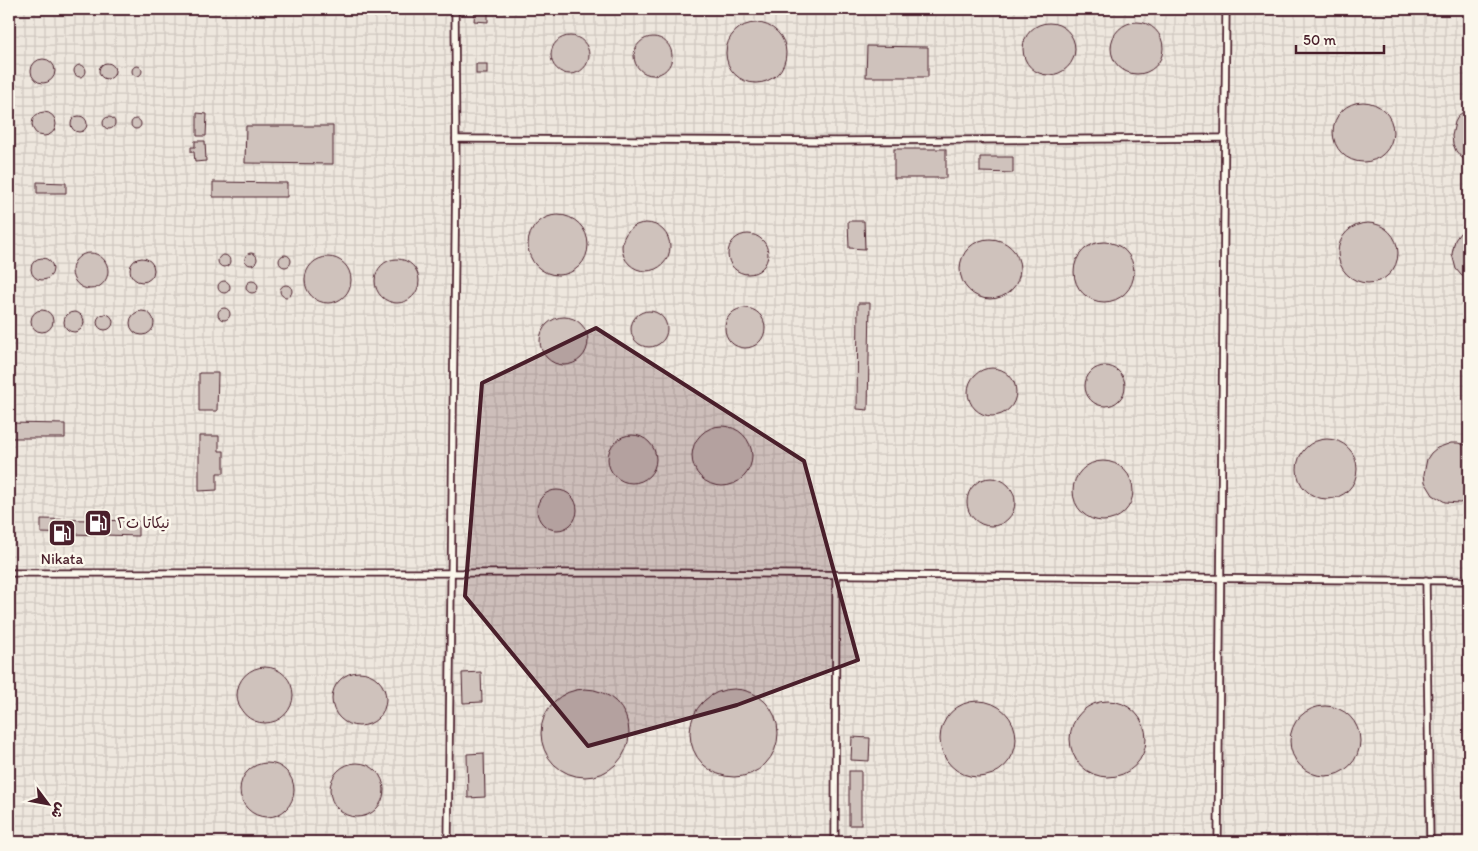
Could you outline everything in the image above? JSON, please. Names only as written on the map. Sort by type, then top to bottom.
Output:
[{"type":"lane","points":[[448,842],[456,139],[455,9]]},
{"type":"lane","points":[[1218,842],[1226,9]]},
{"type":"lane","points":[[456,139],[837,141],[1225,138]]},
{"type":"lane","points":[[9,573],[836,574],[1469,581]]},
{"type":"lane","points":[[835,842],[836,574]]},
{"type":"lane","points":[[1426,580],[1430,842]]},
{"type":"highlighted area","points":[[596,328],[804,461],[858,660],[737,705],[588,746],[465,596],[482,383]]},
{"type":"shaded area","points":[[9,9],[1469,9],[1469,842],[9,842]]},
{"type":"building","points":[[475,9],[488,9],[488,22],[474,21]]},
{"type":"building","points":[[1132,22],[1142,22],[1156,29],[1163,43],[1163,53],[1156,67],[1142,74],[1132,74],[1122,70],[1115,63],[1111,53],[1111,43],[1115,33],[1122,26]]},
{"type":"building","points":[[750,23],[762,23],[773,28],[781,36],[786,47],[784,65],[773,78],[762,83],[750,83],[739,78],[731,70],[726,59],[726,47],[731,36],[739,28]]},
{"type":"building","points":[[1044,23],[1054,23],[1068,30],[1075,44],[1075,54],[1068,68],[1054,75],[1044,75],[1034,71],[1027,64],[1023,54],[1023,44],[1027,34],[1034,27]]},
{"type":"building","points":[[570,36],[584,41],[589,55],[584,69],[570,74],[556,69],[551,55],[556,41]]},
{"type":"building","points":[[653,37],[667,42],[672,56],[667,70],[653,75],[639,70],[634,56],[639,42]]},
{"type":"building","points":[[867,46],[928,47],[928,77],[866,77]]},
{"type":"building","points":[[43,59],[52,62],[55,71],[52,80],[43,83],[34,80],[31,71],[34,62]]},
{"type":"building","points":[[104,63],[110,63],[115,68],[113,77],[104,79],[99,74],[99,68]]},
{"type":"building","points":[[476,64],[487,64],[487,74],[476,74]]},
{"type":"building","points":[[82,65],[85,66],[85,76],[78,77],[75,76],[74,69],[75,66]]},
{"type":"building","points":[[135,66],[139,66],[142,71],[141,75],[135,76],[132,73],[132,69]]},
{"type":"building","points":[[1363,102],[1379,107],[1384,111],[1388,116],[1393,132],[1388,148],[1384,153],[1379,157],[1363,162],[1347,157],[1342,153],[1338,148],[1333,132],[1338,116],[1342,111],[1347,107]]},
{"type":"building","points":[[1469,108],[1469,163],[1456,151],[1452,136],[1455,122],[1459,115]]},
{"type":"building","points":[[44,112],[53,115],[56,124],[53,133],[44,136],[35,133],[32,124],[35,115]]},
{"type":"building","points":[[197,113],[207,114],[206,136],[197,136]]},
{"type":"building","points":[[76,116],[82,116],[87,121],[85,130],[76,132],[71,127],[71,121]]},
{"type":"building","points":[[111,117],[114,118],[114,128],[107,129],[104,128],[103,121],[104,118]]},
{"type":"building","points":[[134,119],[138,119],[141,124],[140,128],[134,129],[131,126],[131,122]]},
{"type":"building","points":[[246,126],[333,126],[333,164],[245,163]]},
{"type":"building","points":[[195,141],[205,141],[206,161],[195,162],[194,152],[191,152],[191,147],[195,147]]},
{"type":"building","points":[[894,149],[946,149],[946,178],[894,178]]},
{"type":"building","points":[[980,157],[1013,157],[1013,173],[980,172]]},
{"type":"building","points":[[37,182],[66,183],[66,193],[37,193]]},
{"type":"building","points":[[213,182],[287,183],[287,197],[213,197]]},
{"type":"building","points":[[552,215],[564,215],[575,220],[583,228],[588,239],[586,257],[575,270],[564,275],[552,275],[541,270],[533,262],[528,251],[528,239],[533,228],[541,220]]},
{"type":"building","points":[[848,221],[864,221],[865,249],[849,248]]},
{"type":"building","points":[[646,223],[655,225],[663,230],[668,238],[670,247],[668,256],[663,264],[655,269],[646,271],[637,269],[629,264],[624,256],[622,247],[624,238],[629,230],[637,225]]},
{"type":"building","points":[[1362,223],[1374,223],[1385,228],[1393,236],[1398,247],[1396,265],[1385,278],[1374,283],[1362,283],[1351,278],[1343,270],[1338,259],[1338,247],[1343,236],[1351,228]]},
{"type":"building","points":[[1469,226],[1469,281],[1456,269],[1452,254],[1455,240]]},
{"type":"building","points":[[752,234],[759,237],[765,243],[768,254],[767,262],[759,271],[752,274],[744,274],[737,271],[729,262],[728,250],[731,243],[740,235]]},
{"type":"building","points":[[984,239],[996,239],[1007,244],[1015,252],[1020,263],[1018,281],[1007,294],[996,299],[984,299],[973,294],[965,286],[960,275],[960,263],[965,252],[973,244]]},
{"type":"building","points":[[1098,242],[1110,242],[1121,247],[1129,255],[1134,266],[1132,284],[1121,297],[1110,302],[1098,302],[1087,297],[1079,289],[1074,278],[1074,266],[1079,255],[1087,247]]},
{"type":"building","points":[[90,253],[102,259],[108,271],[102,283],[90,289],[78,283],[72,271],[78,259]]},
{"type":"building","points":[[253,253],[256,254],[256,264],[249,265],[246,264],[245,257],[246,254]]},
{"type":"building","points":[[226,255],[229,256],[229,266],[222,267],[219,266],[218,259],[219,256]]},
{"type":"building","points":[[287,255],[290,256],[290,266],[283,267],[280,266],[279,259],[280,256]]},
{"type":"building","points":[[328,257],[341,261],[347,267],[351,280],[347,293],[341,299],[328,303],[315,299],[309,293],[305,280],[309,267],[315,261]]},
{"type":"building","points":[[42,258],[50,261],[53,269],[50,277],[42,280],[34,277],[31,269],[34,261]]},
{"type":"building","points":[[142,258],[147,259],[153,265],[153,275],[147,281],[142,282],[137,281],[131,275],[130,270],[131,265],[137,259]]},
{"type":"building","points":[[401,259],[413,265],[418,272],[418,290],[413,297],[406,302],[393,303],[381,297],[376,290],[375,277],[381,265],[388,260]]},
{"type":"building","points":[[226,281],[229,282],[229,292],[222,293],[219,292],[218,285],[219,282]]},
{"type":"building","points":[[254,281],[257,282],[257,292],[250,293],[247,292],[246,285],[247,282]]},
{"type":"building","points":[[288,285],[291,286],[291,296],[284,297],[281,296],[280,289],[281,286]]},
{"type":"building","points":[[858,303],[870,303],[868,410],[857,409]]},
{"type":"building","points":[[226,308],[229,309],[229,319],[222,320],[219,319],[218,312],[219,309]]},
{"type":"building","points":[[749,308],[756,311],[762,317],[765,328],[764,336],[756,345],[749,348],[741,348],[734,345],[726,336],[725,324],[728,317],[737,309]]},
{"type":"building","points":[[42,310],[50,313],[53,321],[50,329],[42,332],[34,329],[31,321],[34,313]]},
{"type":"building","points":[[142,311],[147,312],[153,318],[153,328],[147,334],[142,335],[137,334],[131,328],[130,323],[131,318],[137,312]]},
{"type":"building","points":[[649,311],[661,317],[667,329],[661,341],[649,347],[637,341],[631,329],[637,317]]},
{"type":"building","points":[[74,312],[81,315],[84,322],[81,329],[74,332],[67,329],[64,322],[67,315]]},
{"type":"building","points":[[102,314],[108,314],[113,319],[111,328],[102,330],[97,325],[97,319]]},
{"type":"building","points":[[564,317],[573,319],[581,324],[586,332],[588,341],[586,350],[581,358],[573,363],[564,365],[555,363],[547,358],[542,350],[540,341],[542,332],[547,324],[555,319]]},
{"type":"building","points":[[1109,366],[1116,369],[1122,375],[1125,386],[1124,394],[1116,403],[1109,406],[1101,406],[1094,403],[1086,394],[1085,382],[1088,375],[1097,367]]},
{"type":"building","points":[[992,368],[1001,370],[1009,375],[1014,383],[1016,392],[1014,401],[1009,409],[1001,414],[992,416],[983,414],[975,409],[970,401],[968,392],[970,383],[975,375],[983,370]]},
{"type":"building","points":[[199,373],[218,373],[217,411],[199,411]]},
{"type":"building","points":[[9,423],[65,424],[65,438],[9,438]]},
{"type":"building","points":[[716,426],[728,426],[739,431],[747,439],[752,450],[750,468],[739,481],[728,486],[716,486],[705,481],[697,473],[692,462],[692,450],[697,439],[705,431]]},
{"type":"building","points":[[632,435],[641,437],[649,442],[654,450],[656,459],[654,468],[649,476],[641,481],[632,483],[623,481],[615,476],[610,468],[608,459],[610,450],[615,442],[623,437]]},
{"type":"building","points":[[199,436],[219,436],[219,451],[224,451],[224,473],[217,473],[217,490],[199,491]]},
{"type":"building","points":[[1321,439],[1333,439],[1344,444],[1352,452],[1357,463],[1355,481],[1344,494],[1333,499],[1321,499],[1310,494],[1302,486],[1297,475],[1297,463],[1302,452],[1310,444]]},
{"type":"building","points":[[1451,443],[1469,446],[1469,499],[1460,503],[1445,502],[1433,495],[1425,482],[1424,474],[1427,459],[1431,453],[1437,448]]},
{"type":"building","points":[[1097,461],[1109,461],[1120,466],[1128,474],[1133,485],[1131,503],[1120,516],[1109,521],[1097,521],[1086,516],[1078,508],[1073,497],[1073,485],[1078,474],[1086,466]]},
{"type":"building","points":[[991,478],[1000,480],[1008,485],[1013,493],[1015,502],[1013,511],[1008,519],[1000,524],[991,526],[982,524],[974,519],[969,511],[967,502],[969,493],[974,485],[982,480]]},
{"type":"building","points":[[561,490],[568,493],[574,499],[577,510],[576,518],[568,527],[561,530],[553,530],[546,527],[538,518],[537,506],[540,499],[549,491]]},
{"type":"building","points":[[41,519],[138,521],[138,536],[41,533]]},
{"type":"building","points":[[265,667],[276,669],[285,675],[291,684],[293,695],[291,706],[285,715],[276,721],[265,723],[254,721],[245,715],[239,706],[237,695],[239,684],[245,675],[254,669]]},
{"type":"building","points":[[359,672],[369,674],[378,680],[384,689],[386,699],[384,709],[378,718],[369,724],[359,726],[349,724],[340,718],[334,709],[332,699],[334,689],[340,680],[349,674]]},
{"type":"building","points":[[481,672],[482,702],[463,703],[462,673]]},
{"type":"building","points":[[585,689],[602,692],[616,702],[626,716],[629,733],[626,750],[616,764],[602,774],[585,777],[568,774],[554,764],[544,750],[541,733],[544,716],[554,702],[568,692]]},
{"type":"building","points":[[734,689],[751,692],[765,702],[775,716],[778,733],[775,750],[765,764],[751,774],[734,777],[717,774],[703,764],[693,750],[690,733],[693,716],[703,702],[717,692]]},
{"type":"building","points":[[978,701],[992,704],[1005,712],[1013,725],[1016,739],[1013,753],[1005,766],[992,774],[978,777],[964,774],[951,766],[943,753],[940,739],[943,725],[951,712],[964,704]]},
{"type":"building","points":[[1108,701],[1122,704],[1135,712],[1143,725],[1146,739],[1143,753],[1135,766],[1122,774],[1108,777],[1094,774],[1081,766],[1073,753],[1070,739],[1073,725],[1081,712],[1094,704]]},
{"type":"building","points":[[1332,706],[1345,712],[1354,721],[1358,727],[1360,741],[1358,755],[1350,766],[1339,774],[1318,776],[1311,774],[1300,766],[1292,755],[1290,734],[1292,727],[1300,716],[1311,708]]},
{"type":"building","points":[[852,737],[870,738],[869,761],[851,760]]},
{"type":"building","points":[[484,753],[485,797],[468,798],[467,754]]},
{"type":"building","points":[[267,763],[277,765],[286,771],[292,780],[294,790],[292,800],[286,809],[277,815],[267,817],[257,815],[248,809],[242,800],[240,790],[242,780],[248,771],[257,765]]},
{"type":"building","points":[[357,763],[367,765],[376,771],[382,780],[384,790],[382,800],[376,809],[367,815],[357,817],[347,815],[338,809],[332,800],[330,790],[332,780],[338,771],[347,765]]},
{"type":"building","points":[[849,771],[861,771],[861,825],[849,825]]},
{"type":"building","points":[[849,835],[860,836],[860,842],[849,842]]},
{"type":"place","name":"نيكاتا ت٢","points":[[98,523]]},
{"type":"place","name":"Nikata","points":[[62,533]]}]
